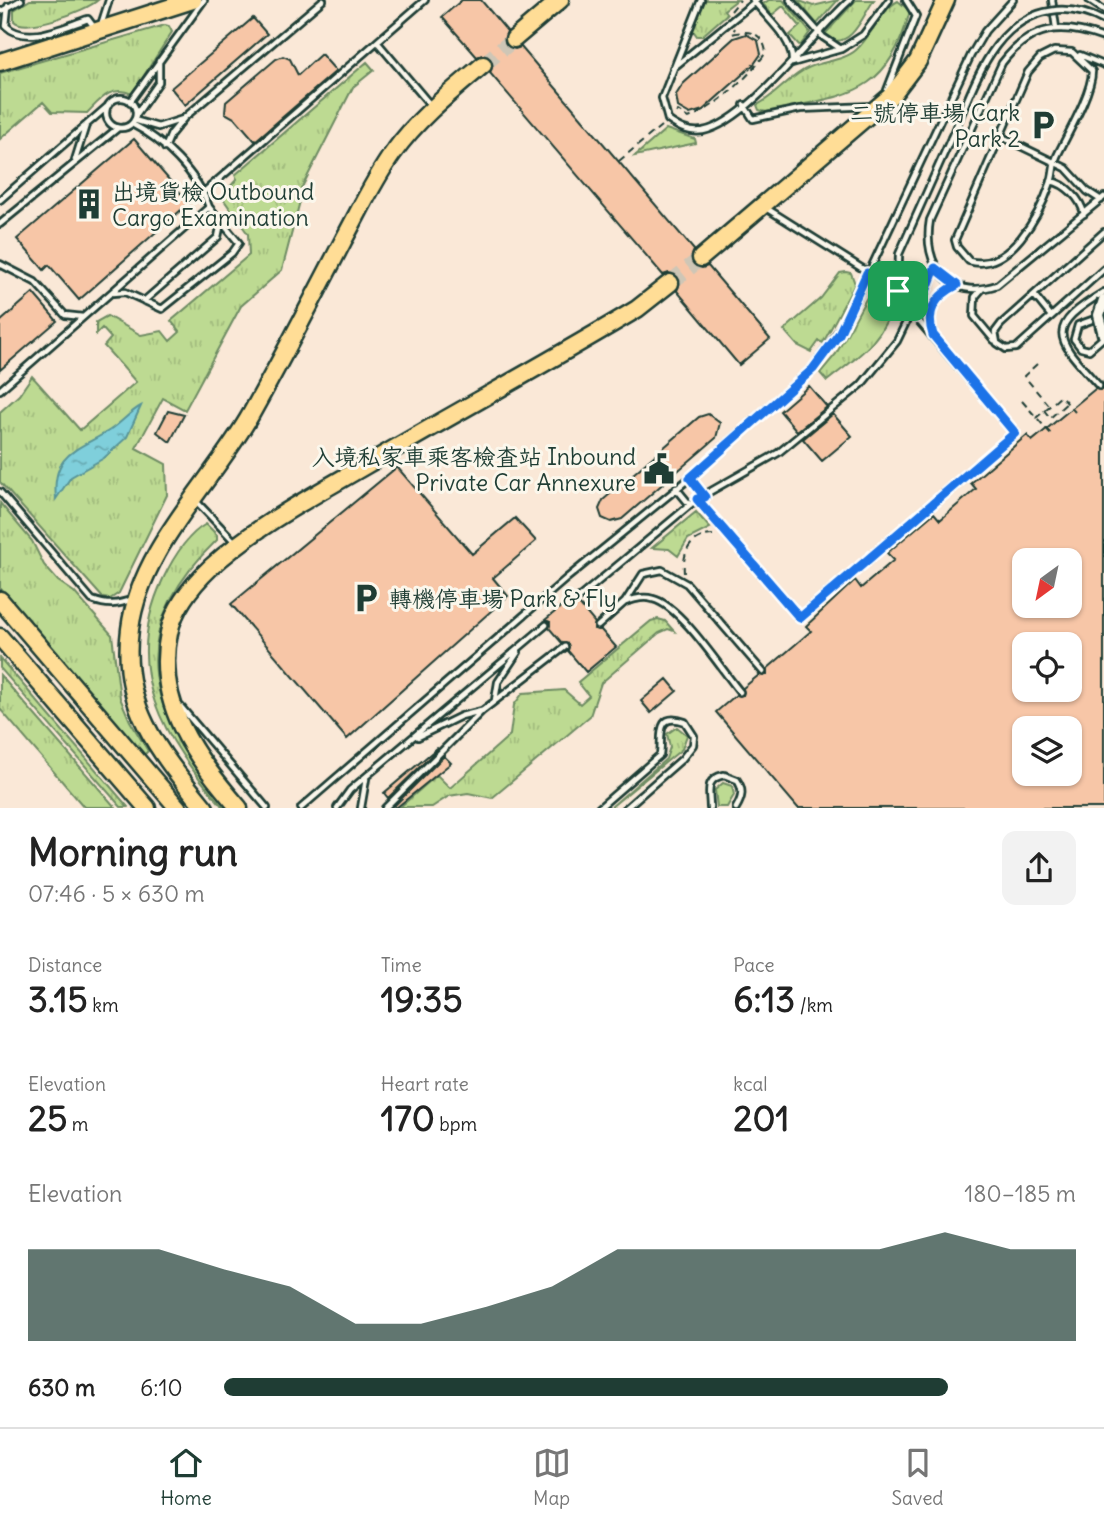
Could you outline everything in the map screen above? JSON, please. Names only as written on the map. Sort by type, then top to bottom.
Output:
[{"type":"highway","points":[[6,58],[99,33],[193,0]]},
{"type":"highway","points":[[514,39],[560,0]]},
{"type":"highway","points":[[701,258],[881,106],[910,75],[943,2]]},
{"type":"highway","points":[[205,807],[162,757],[150,736],[134,695],[128,657],[135,599],[147,569],[251,414],[381,172],[405,137],[433,108],[483,65]]},
{"type":"highway","points":[[239,807],[189,743],[168,691],[166,652],[174,616],[199,579],[239,545],[316,494],[628,315],[670,284]]},
{"type":"highway","points":[[0,600],[178,807]]},
{"type":"highway","points":[[0,637],[146,807]]},
{"type":"street","points":[[1104,300],[1099,315],[1104,336]]},
{"type":"lane","points":[[0,12],[20,0]]},
{"type":"lane","points":[[99,33],[109,0]]},
{"type":"lane","points":[[113,292],[125,292],[162,309],[232,253],[239,243],[209,207],[204,192],[165,148],[134,120],[131,102],[204,0]]},
{"type":"lane","points":[[165,148],[171,134],[184,118],[323,0]]},
{"type":"lane","points":[[204,192],[425,0]]},
{"type":"lane","points":[[701,0],[662,98],[668,120],[685,131],[704,130],[725,121],[792,63],[850,0]]},
{"type":"lane","points":[[790,0],[818,32],[841,49]]},
{"type":"lane","points":[[792,63],[841,49],[863,35],[889,0]]},
{"type":"lane","points":[[744,105],[753,119],[800,109],[881,106],[916,16],[906,0]]},
{"type":"lane","points":[[301,807],[567,578],[690,478],[813,369],[839,334],[937,122],[985,31],[1013,0]]},
{"type":"lane","points":[[1052,0],[1056,28]]},
{"type":"lane","points":[[1089,0],[1104,10]]},
{"type":"lane","points":[[673,68],[755,1],[788,43],[793,52],[792,63]]},
{"type":"lane","points":[[8,6],[6,26],[13,33],[34,34],[88,19],[99,33]]},
{"type":"lane","points":[[898,291],[897,265],[902,243],[991,52],[1015,25],[1040,13],[1080,11],[1104,21]]},
{"type":"lane","points":[[1000,136],[1066,168],[1087,191],[1102,199],[1004,282],[982,289],[957,285],[935,268],[928,243],[930,220],[1002,63],[1025,40],[1038,32],[1056,28],[1084,30],[1104,38]]},
{"type":"lane","points":[[378,43],[433,108]]},
{"type":"lane","points":[[1072,52],[1089,66],[1092,77],[1054,162],[1052,181],[1031,228],[998,258],[987,263],[969,261],[957,247],[955,240],[1034,65],[1055,51],[1072,52],[1104,65]]},
{"type":"lane","points":[[0,224],[75,160],[118,128],[134,120],[159,82],[159,60]]},
{"type":"lane","points":[[0,200],[109,105],[121,98],[131,102]]},
{"type":"lane","points":[[109,105],[107,119],[118,128]]},
{"type":"lane","points":[[134,120],[158,127],[184,118]]},
{"type":"lane","points":[[75,160],[87,123]]},
{"type":"lane","points":[[1052,181],[1066,186],[1082,207],[1084,215]]},
{"type":"lane","points":[[697,499],[800,618],[1015,433],[913,314],[898,291],[762,206]]},
{"type":"lane","points":[[0,390],[209,207]]},
{"type":"lane","points":[[144,301],[218,237],[222,222]]},
{"type":"lane","points":[[997,343],[998,328],[1104,232]]},
{"type":"lane","points":[[0,264],[35,282],[65,315],[84,317]]},
{"type":"lane","points":[[576,600],[697,499],[705,497],[778,453],[861,385],[897,341],[935,268]]},
{"type":"lane","points":[[982,289],[975,297],[974,316],[997,343],[1006,349],[1016,348],[1104,269]]},
{"type":"lane","points":[[933,335],[929,319],[932,307],[940,295],[957,285]]},
{"type":"lane","points":[[1099,386],[1066,348],[1063,335],[1071,312],[1104,292]]},
{"type":"lane","points":[[1034,295],[1051,316]]},
{"type":"lane","points":[[1104,315],[1078,325],[1073,336],[1078,346],[1089,350],[1104,336]]},
{"type":"lane","points":[[690,478],[705,497]]},
{"type":"lane","points":[[676,488],[690,505]]},
{"type":"lane","points":[[0,492],[92,600],[117,605],[135,599]]},
{"type":"lane","points":[[194,499],[239,545]]},
{"type":"lane","points":[[598,626],[625,602],[643,574],[652,570],[674,575],[687,584],[763,671]]},
{"type":"lane","points":[[625,602],[641,597],[654,599],[673,610],[740,692]]},
{"type":"lane","points":[[337,807],[350,790],[546,625]]},
{"type":"lane","points":[[495,700],[498,682],[525,643]]},
{"type":"lane","points":[[385,807],[482,710],[565,647]]},
{"type":"lane","points":[[168,691],[267,807]]},
{"type":"lane","points":[[412,740],[461,716],[482,710]]},
{"type":"lane","points":[[599,807],[660,755],[659,733],[663,726],[674,720],[685,722],[694,736],[688,752],[626,807]]},
{"type":"lane","points":[[710,807],[709,785],[713,779],[724,775],[737,780],[741,788],[742,796],[736,807]]},
{"type":"lane","points":[[361,807],[366,778]]},
{"type":"path","points":[[619,161],[678,111],[688,118],[704,113],[759,63],[766,52],[764,44],[756,34],[746,30],[732,34],[741,23],[730,9],[740,0]]},
{"type":"path","points":[[1037,364],[1024,376],[1049,406]]},
{"type":"path","points":[[1036,418],[1061,396],[1075,412]]},
{"type":"path","points":[[1022,401],[1051,434]]},
{"type":"path","points":[[1044,410],[1050,418],[1069,401]]},
{"type":"path","points":[[687,584],[683,563],[691,542],[707,535],[729,538]]},
{"type":"green space","points":[[30,0],[98,0],[69,15],[43,23],[21,24],[14,21],[14,10]]},
{"type":"green space","points":[[704,0],[737,0],[724,10],[727,14],[702,36],[697,36],[692,29]]},
{"type":"green space","points":[[769,0],[783,0],[810,32],[800,46],[790,35],[800,26],[783,6],[772,15],[763,4]]},
{"type":"green space","points":[[797,0],[813,6],[838,0],[817,24]]},
{"type":"green space","points":[[856,0],[874,0],[851,34],[839,41],[831,40],[825,34]]},
{"type":"green space","points":[[898,1],[910,11],[900,40],[888,62],[874,78],[839,96],[765,112],[759,110],[757,105],[803,71],[856,50],[891,5]]},
{"type":"green space","points":[[169,26],[172,32],[132,94],[125,91],[112,92],[87,113],[52,112],[43,102],[0,139],[0,73]]},
{"type":"green space","points":[[367,62],[374,70],[353,87],[300,191],[300,201],[282,270],[241,306],[185,410],[163,398],[136,448],[166,464],[167,495],[119,593],[110,599],[103,598],[0,482],[0,412],[19,395],[32,376],[80,430],[136,382],[104,346],[111,338],[102,328],[96,334],[96,322],[107,316],[141,335],[162,331],[170,341],[180,332],[171,321],[249,255],[248,234],[224,200],[227,190],[237,179],[235,175]]},
{"type":"green space","points":[[666,129],[695,139],[696,143],[635,156]]},
{"type":"green space","points":[[840,273],[851,273],[855,284],[823,343],[819,341],[811,352],[797,345],[784,330],[821,298]]},
{"type":"green space","points":[[880,287],[886,290],[893,301],[883,327],[868,347],[827,381],[820,373],[836,354],[872,288]]},
{"type":"green space","points":[[0,503],[32,541],[44,565],[58,581],[74,592],[112,635],[120,698],[148,751],[144,755],[0,588]]},
{"type":"green space","points":[[696,512],[710,528],[688,539],[678,556],[669,549],[652,548]]},
{"type":"green space","points":[[206,524],[217,535],[217,540],[186,575],[166,609],[157,642],[156,675],[164,707],[179,740],[228,807],[223,807],[183,756],[155,702],[148,674],[146,644],[151,612],[163,579],[186,541]]},
{"type":"green space","points":[[651,621],[665,621],[674,631],[668,629],[659,633],[601,683],[590,716],[492,798],[468,793],[449,796],[432,807],[400,807],[437,775],[450,788],[510,735],[514,705],[523,693],[564,690],[580,704],[589,696],[578,682]]},
{"type":"green space","points":[[0,658],[128,807],[121,807],[0,668]]},
{"type":"green space","points":[[0,675],[115,807],[84,807],[0,709]]},
{"type":"green space","points":[[677,727],[687,735],[682,749],[611,807],[666,759],[670,747],[667,734]]},
{"type":"green space","points":[[723,783],[732,786],[734,795],[727,807],[717,807],[715,790]]},
{"type":"water","points":[[141,406],[127,437],[104,458],[71,477],[56,499],[58,471],[70,454],[110,430]]},
{"type":"building","points":[[462,0],[481,0],[507,31],[504,40],[507,46],[515,49],[521,47],[694,250],[691,259],[694,265],[702,268],[708,266],[770,339],[739,365],[677,291],[680,282],[678,276],[669,273],[663,275],[490,73],[493,64],[491,58],[482,55],[477,57],[442,17]]},
{"type":"building","points":[[253,18],[267,34],[185,105],[171,88]]},
{"type":"building","points":[[746,34],[758,41],[761,54],[754,64],[703,110],[690,114],[678,107],[676,95],[683,84],[734,38]]},
{"type":"building","points":[[321,54],[336,71],[255,141],[236,119],[225,113],[226,102],[276,59],[283,56],[290,59],[298,75]]},
{"type":"building","points":[[134,139],[189,203],[79,300],[49,265],[44,270],[17,239]]},
{"type":"building","points":[[33,293],[57,321],[0,370],[0,322]]},
{"type":"building","points":[[1104,381],[1104,808],[798,808],[716,712],[736,695],[743,695],[743,688],[759,675],[767,675],[767,669],[811,631],[806,626],[855,580],[861,588],[894,560],[887,553],[934,513],[940,520],[976,489],[971,483],[1027,435],[1032,441],[1095,389],[1102,390]]},
{"type":"building","points":[[809,386],[827,407],[797,431],[780,411]]},
{"type":"building","points":[[168,411],[184,415],[170,442],[157,432]]},
{"type":"building","name":"入境私家車乘客檢查站 Inbound Private Car Annexure","points":[[708,414],[720,423],[716,438],[622,519],[611,522],[602,518],[599,509],[603,500],[699,417]]},
{"type":"building","points":[[833,414],[852,436],[822,461],[803,439]]},
{"type":"building","points":[[397,467],[472,554],[515,518],[536,541],[493,578],[508,596],[347,739],[231,604]]},
{"type":"building","points":[[572,598],[573,604],[579,604],[595,623],[594,629],[601,630],[616,647],[586,672],[568,651],[568,644],[562,643],[549,628],[550,622],[545,620]]},
{"type":"building","points":[[667,679],[677,691],[651,713],[641,701]]},
{"type":"building","points":[[438,749],[388,798],[384,793]]},
{"type":"building","points":[[444,756],[451,763],[396,808],[394,806]]},
{"type":"tunnel","points":[[483,65],[514,39]]},
{"type":"tunnel","points":[[670,283],[701,258]]},
{"type":"place","name":"二號停車場 Cark Park 2","points":[[1043,125]]},
{"type":"place","name":"出境貨檢 Outbound Cargo Examination","points":[[89,204]]},
{"type":"place","name":"入境私家車乘客檢查站 Inbound Private Car Annexure","points":[[659,469]]},
{"type":"place","name":"轉機停車場 Park & Fly","points":[[366,598]]},
{"type":"route","points":[[935,268],[957,285],[940,295],[932,307],[929,319],[933,335],[1015,433],[800,618],[697,499],[705,497],[690,478],[813,369],[839,334],[867,273],[898,291],[916,317],[935,268]]}]
